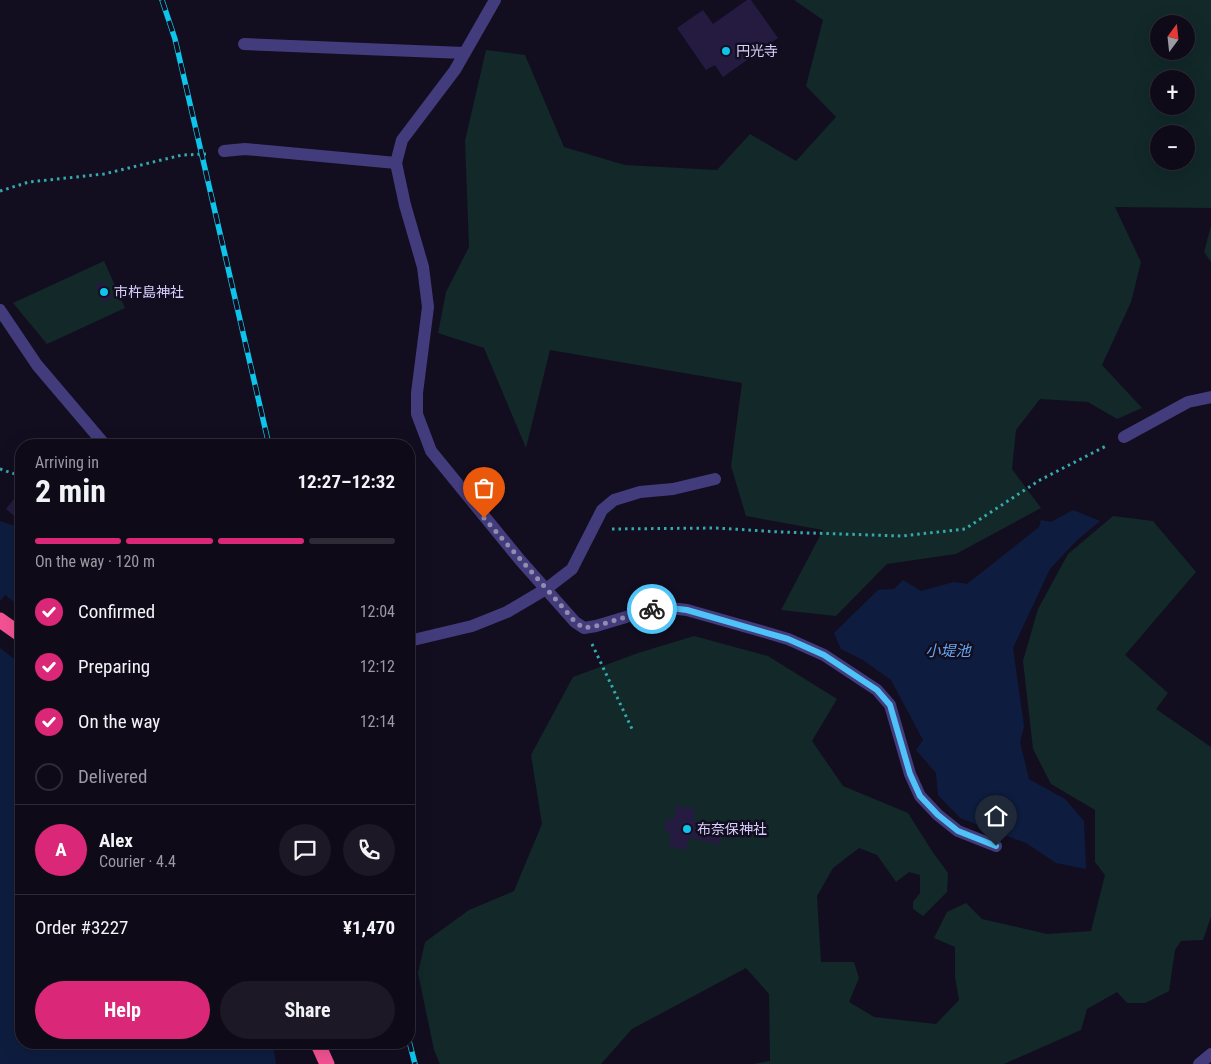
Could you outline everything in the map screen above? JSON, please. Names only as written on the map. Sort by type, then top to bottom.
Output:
[{"type":"highway","points":[[0,620],[15,631]]},
{"type":"highway","points":[[320,1049],[328,1064]]},
{"type":"street","points":[[495,0],[455,70],[402,140],[396,163],[405,205],[423,267],[428,307],[417,393],[417,414],[431,451],[472,503],[546,589],[575,622],[584,628],[656,608],[687,610],[788,639],[824,655],[877,690],[890,705],[910,774],[920,796],[938,815],[958,831],[996,846]]},
{"type":"street","points":[[244,44],[464,53]]},
{"type":"street","points":[[224,151],[245,149],[396,163]]},
{"type":"street","points":[[0,310],[36,365],[100,439]]},
{"type":"street","points":[[1124,437],[1188,402],[1211,397]]},
{"type":"street","points":[[415,639],[472,626],[506,612],[546,589],[572,569],[602,510],[614,500],[640,492],[673,488],[715,479]]},
{"type":"street","points":[[1199,1064],[1211,1054]]},
{"type":"path","points":[[0,191],[29,182],[104,174],[182,155],[202,155],[224,151]]},
{"type":"path","points":[[592,529],[716,528],[902,536],[966,529],[1040,480],[1124,437]]},
{"type":"path","points":[[0,469],[15,474]]},
{"type":"path","points":[[584,628],[633,731]]},
{"type":"green space","points":[[794,0],[1211,0],[1211,208],[1115,207],[1141,262],[1131,302],[1102,365],[1142,408],[1117,419],[1088,402],[1040,399],[1016,430],[1012,469],[1041,508],[956,554],[887,564],[836,616],[781,610],[823,530],[746,516],[731,466],[742,383],[550,350],[526,448],[484,348],[438,333],[446,292],[469,247],[465,141],[486,50],[525,55],[564,147],[625,165],[717,170],[750,134],[796,161],[836,117],[806,86],[823,20]]},
{"type":"green space","points":[[1211,226],[1211,262],[1204,252]]},
{"type":"green space","points":[[104,261],[125,308],[47,344],[13,303]]},
{"type":"green space","points":[[1113,516],[1153,521],[1196,572],[1125,655],[1168,693],[1156,709],[1211,747],[1211,917],[1203,940],[1181,941],[1175,950],[1169,991],[1145,1003],[1127,1003],[1117,992],[1087,1009],[1081,1030],[1004,1064],[753,1064],[770,1061],[769,994],[746,968],[632,1029],[601,1064],[440,1064],[434,1050],[418,973],[425,942],[469,910],[514,891],[542,824],[531,755],[573,677],[638,653],[694,636],[768,656],[837,699],[812,741],[843,786],[908,813],[948,873],[947,892],[923,916],[913,909],[913,902],[920,893],[920,875],[909,872],[896,882],[877,855],[859,848],[833,868],[817,896],[821,962],[854,962],[859,978],[849,1002],[874,1017],[936,1024],[959,1000],[955,977],[955,947],[934,938],[947,912],[966,903],[982,919],[1047,934],[1091,931],[1105,875],[1095,862],[1095,810],[1051,784],[1033,749],[1023,661],[1038,609],[1068,554]]},
{"type":"water","name":"小堤池","points":[[1073,510],[1100,521],[1076,541],[1050,569],[1013,648],[1024,726],[1020,742],[1029,779],[1065,799],[1084,821],[1086,869],[1056,863],[1026,843],[960,818],[938,795],[936,773],[916,750],[923,740],[891,680],[863,660],[841,649],[834,633],[878,590],[894,589],[903,580],[921,591],[954,582],[967,584],[1039,527],[1041,520],[1051,522]]},
{"type":"water","points":[[0,521],[15,526],[15,602],[5,595],[0,601]]},
{"type":"water","points":[[0,648],[15,659],[15,1049],[274,1049],[276,1064],[0,1064]]},
{"type":"building","name":"円光寺","points":[[747,0],[751,0],[778,38],[723,77],[715,65],[706,70],[677,28],[703,10],[713,24]]},
{"type":"building","name":"市杵島神社","points":[[104,282],[112,298],[104,302],[95,286]]},
{"type":"building","points":[[15,498],[15,517],[6,509]]},
{"type":"building","name":"布奈保神社","points":[[677,805],[696,810],[693,820],[701,822],[700,826],[722,832],[719,845],[689,837],[686,850],[668,846],[671,833],[664,831],[667,818],[673,820]]},
{"type":"railway","points":[[162,0],[175,39],[268,439]]},
{"type":"railway","points":[[411,1049],[415,1064]]},
{"type":"way so far","points":[[484,518],[575,622],[584,628],[652,609]]},
{"type":"place","name":"円光寺","points":[[726,51]]},
{"type":"place","name":"市杵島神社","points":[[104,292]]},
{"type":"place","name":"布奈保神社","points":[[687,829]]},
{"type":"route","points":[[652,609],[670,608],[687,610],[788,639],[824,655],[853,673],[877,690],[890,705],[910,774],[920,796],[938,815],[958,831],[996,846]]}]
